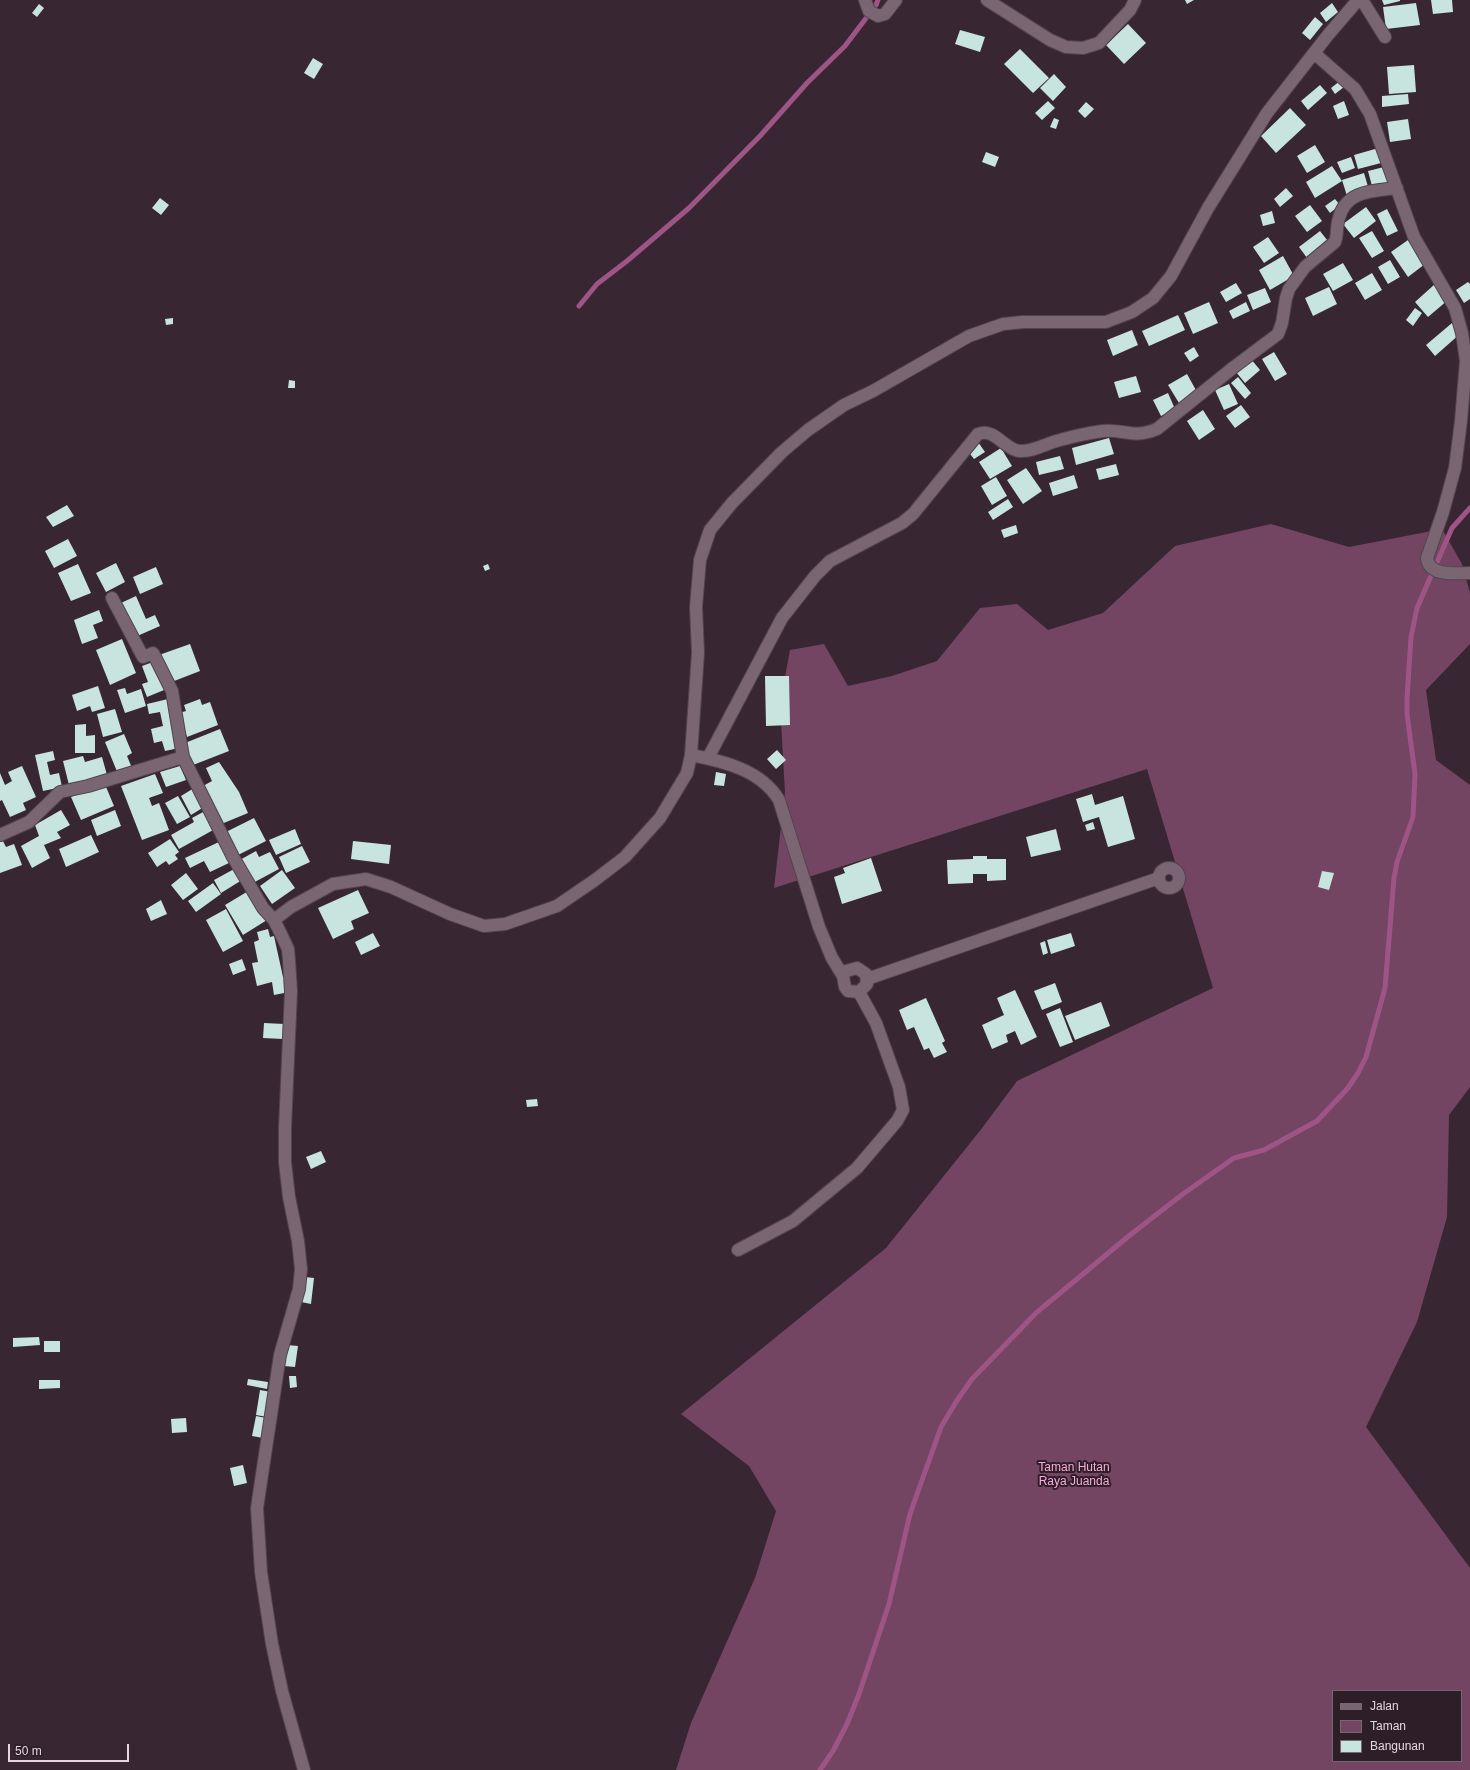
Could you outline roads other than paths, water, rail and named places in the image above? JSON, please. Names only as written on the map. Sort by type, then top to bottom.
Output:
[{"type":"street","points":[[866,0],[869,12],[878,16],[885,14],[896,0]]},
{"type":"street","points":[[987,0],[1050,40],[1066,47],[1082,48],[1099,43],[1130,10],[1135,0]]},
{"type":"street","points":[[274,920],[291,907],[333,884],[366,879],[391,887],[455,916],[484,926],[505,924],[557,906],[626,857],[660,818],[687,773],[691,755],[698,653],[696,607],[700,560],[710,530],[732,503],[782,452],[814,426],[844,405],[873,391],[969,336],[1003,324],[1023,322],[1106,322],[1132,312],[1153,298],[1171,276],[1208,208],[1267,113],[1358,0]]},
{"type":"street","points":[[1362,0],[1385,37]]},
{"type":"street","points":[[1314,53],[1355,89],[1370,114],[1414,237],[1455,308],[1462,333],[1466,361],[1465,383],[1455,468],[1428,562],[1433,569],[1440,572],[1470,573]]},
{"type":"street","points":[[708,758],[782,618],[815,576],[830,561],[902,523],[913,514],[978,434],[990,434],[1019,451],[1041,447],[1073,436],[1104,431],[1135,435],[1147,433],[1157,429],[1234,367],[1278,334],[1282,323],[1288,292],[1305,267],[1334,244],[1337,236],[1339,215],[1347,202],[1360,193],[1397,188]]},
{"type":"street","points":[[112,598],[143,657],[153,653],[172,690],[183,757],[233,857],[263,908],[274,920],[288,949],[291,991],[285,1162],[289,1197],[302,1269],[299,1290],[278,1368],[257,1508],[257,1534],[272,1644],[282,1691],[304,1770]]},
{"type":"street","points":[[691,755],[708,758],[746,772],[764,782],[775,792],[779,800],[819,927],[832,958],[843,976],[844,987],[848,991],[859,992],[864,989],[867,984],[868,979],[866,974],[857,968],[846,971],[843,976]]},
{"type":"street","points":[[0,835],[30,822],[60,792],[88,786],[183,757]]},
{"type":"street","points":[[868,979],[1159,878]]},
{"type":"street","points":[[738,1250],[793,1221],[857,1168],[897,1122],[903,1110],[899,1087],[876,1022],[859,992]]},
{"type":"waterway","points":[[579,306],[597,284],[627,261],[689,208],[760,136],[807,83],[845,46],[876,5],[878,0]]},
{"type":"waterway","points":[[820,1770],[833,1751],[847,1724],[859,1694],[889,1604],[910,1514],[941,1427],[972,1379],[1036,1313],[1130,1235],[1183,1194],[1234,1158],[1264,1150],[1317,1121],[1348,1088],[1358,1073],[1366,1057],[1385,988],[1394,878],[1397,862],[1413,817],[1415,774],[1407,714],[1411,637],[1417,608],[1452,528],[1470,508]]},
{"type":"park label","name":"Taman Hutan Raya Juanda","points":[[1074,1475]]}]
